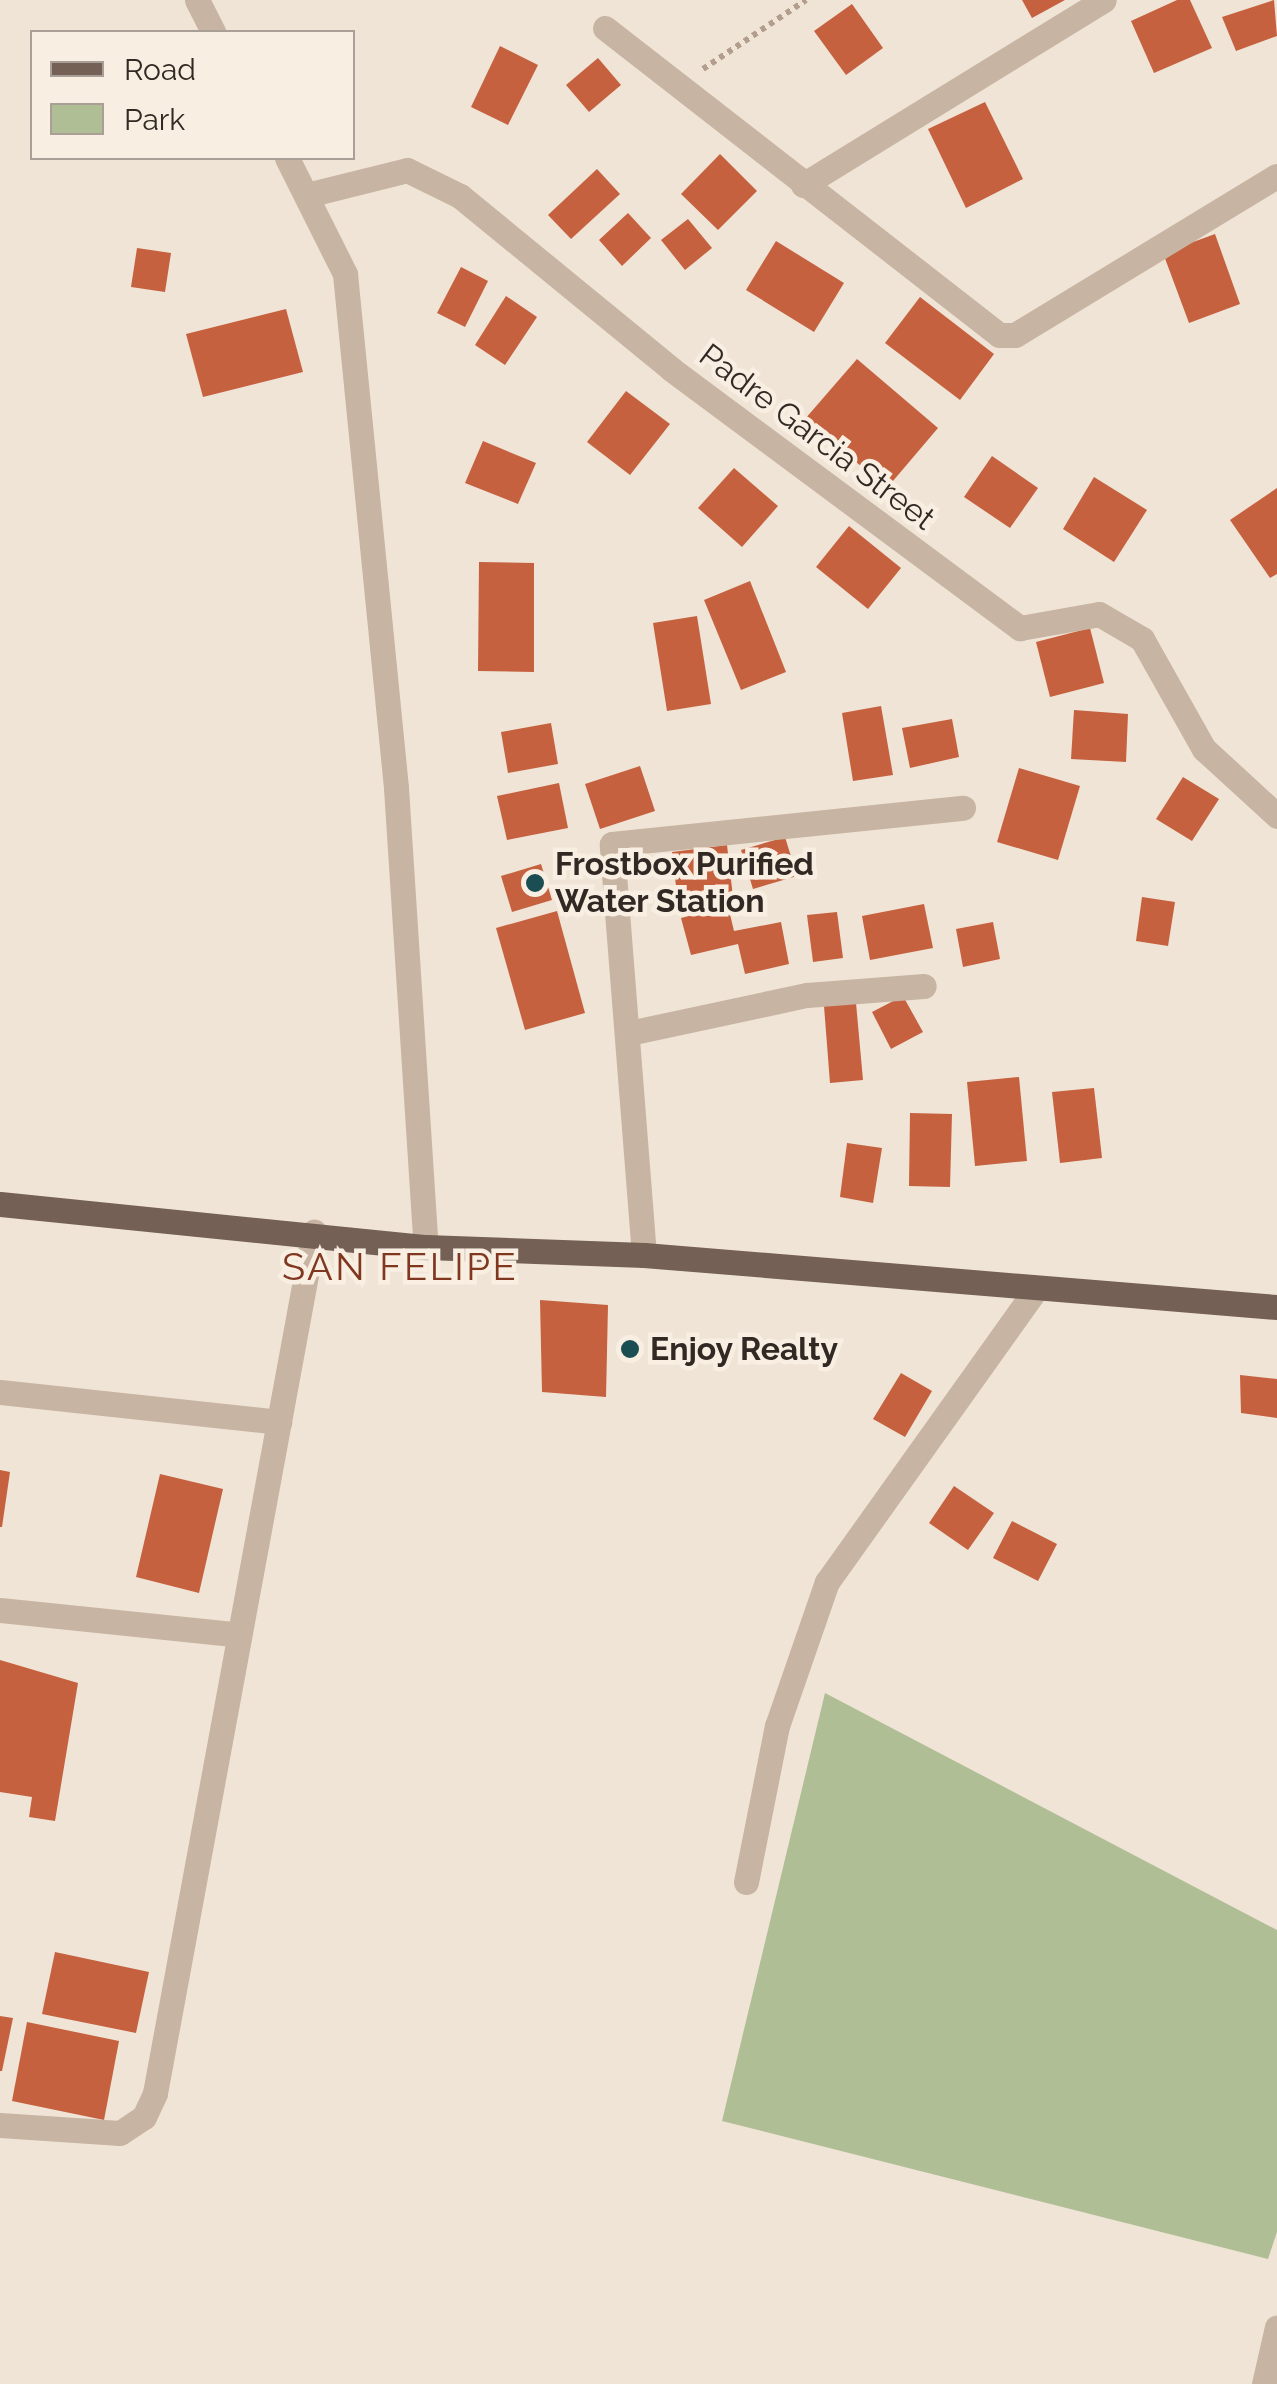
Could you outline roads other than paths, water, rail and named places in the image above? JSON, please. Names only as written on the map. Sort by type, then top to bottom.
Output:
[{"type":"main road","points":[[0,1204],[426,1246],[644,1255],[1034,1292],[1277,1308]]},
{"type":"street","points":[[197,0],[212,30]]},
{"type":"street","points":[[803,184],[1104,0]]},
{"type":"street","points":[[605,28],[999,335],[1015,335],[1277,176]]},
{"type":"street","points":[[288,160],[310,194],[345,274],[396,788],[426,1246]]},
{"type":"street","name":"Padre Garcia Street","points":[[310,194],[406,170],[460,196],[671,369],[1020,628],[1099,614],[1142,639],[1204,748],[1277,816]]},
{"type":"street","points":[[644,1255],[612,844],[963,808]]},
{"type":"street","points":[[629,1033],[807,995],[924,986]]},
{"type":"street","points":[[0,2125],[120,2134],[144,2117],[233,1634],[279,1422],[314,1232]]},
{"type":"street","points":[[746,1882],[776,1726],[827,1582],[1034,1292]]},
{"type":"street","points":[[0,1392],[279,1422]]},
{"type":"street","points":[[0,1610],[233,1634]]},
{"type":"street","points":[[1264,2384],[1277,2327]]},
{"type":"place","name":"Frostbox Purified Water Station","points":[[535,883]]},
{"type":"place","name":"Enjoy Realty","points":[[630,1349]]},
{"type":"district","name":"SAN FELIPE","points":[[400,1267]]}]
